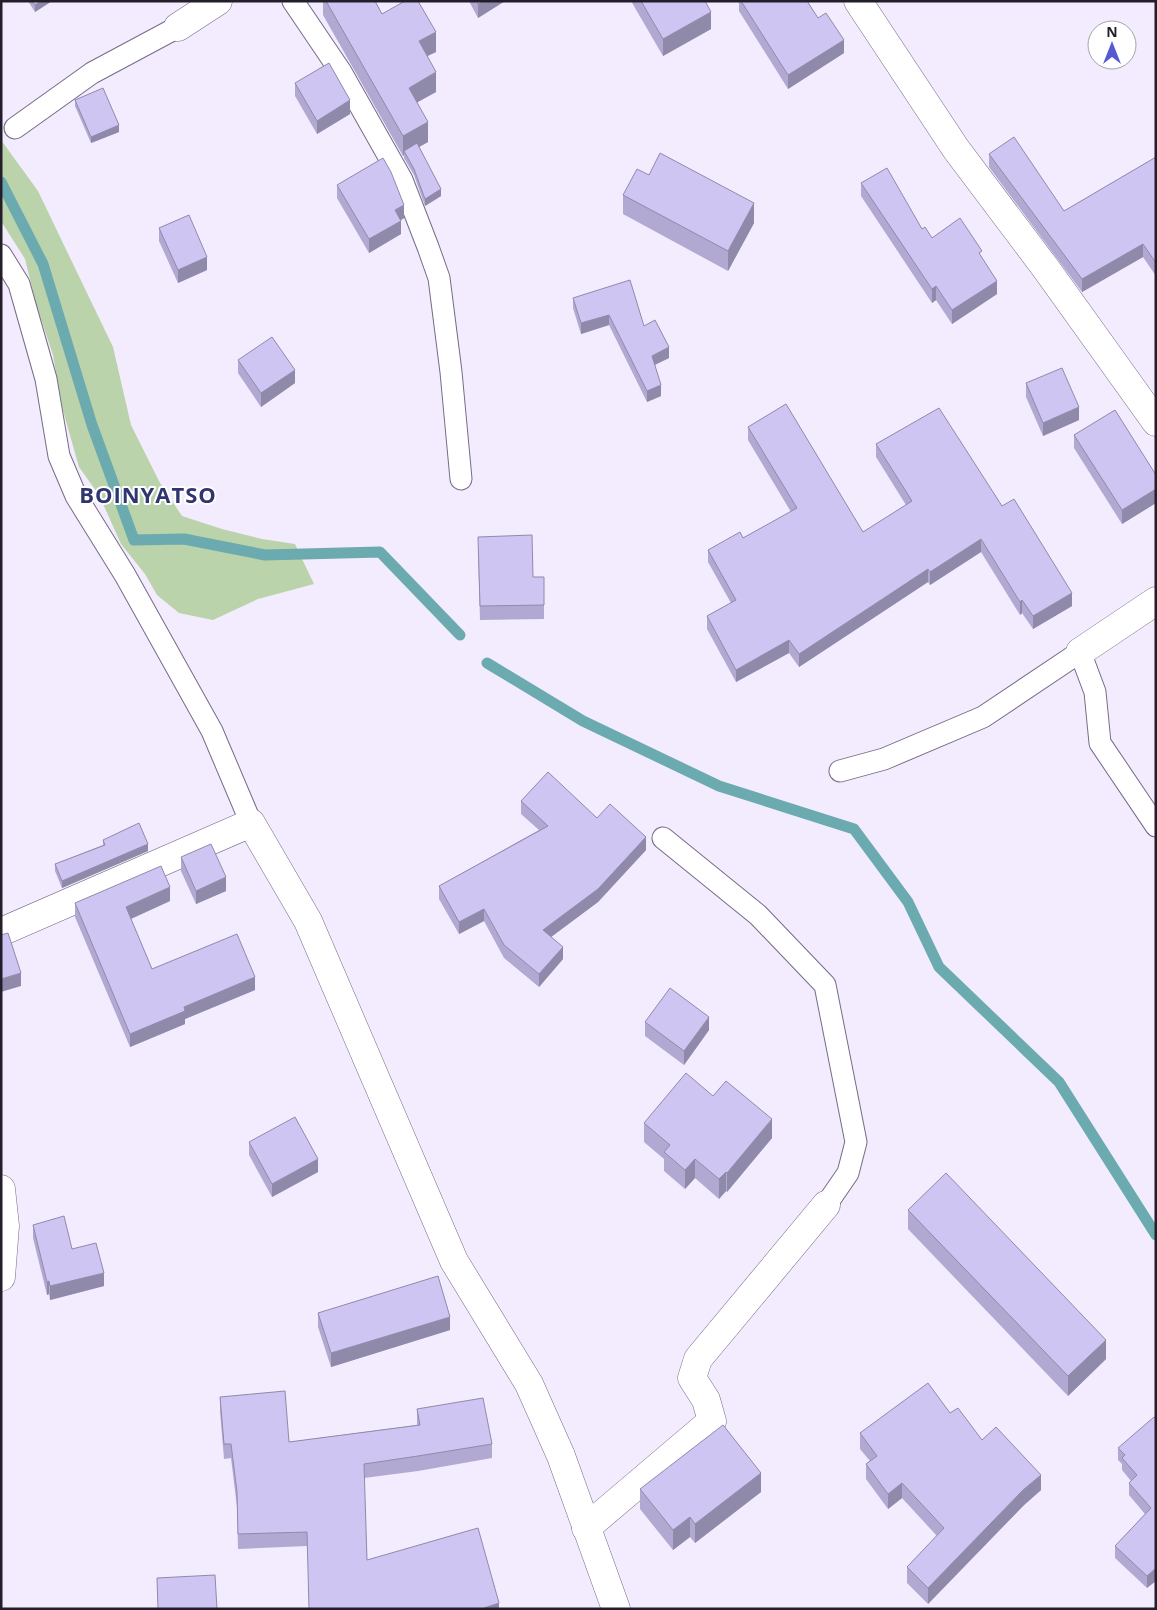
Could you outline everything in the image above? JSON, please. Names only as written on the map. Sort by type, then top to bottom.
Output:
[{"type":"street","points":[[178,27],[218,1]]},
{"type":"street","points":[[858,1],[956,149],[1047,270],[1156,422]]},
{"type":"street","points":[[1080,652],[1156,601]]},
{"type":"street","points":[[1,932],[251,823],[308,921],[454,1262],[529,1384],[561,1456],[616,1609]]},
{"type":"street","points":[[1,1189],[5,1226],[1,1277]]},
{"type":"street","points":[[586,1528],[712,1421],[706,1400],[692,1378],[698,1359],[826,1205]]},
{"type":"lane","points":[[293,1],[341,72],[402,180],[439,278],[451,372],[461,479]]},
{"type":"lane","points":[[15,128],[92,73],[178,27]]},
{"type":"lane","points":[[1,255],[19,284],[46,379],[59,456],[73,489],[125,575],[212,731],[251,823]]},
{"type":"lane","points":[[840,771],[884,759],[984,716],[1080,652],[1095,692],[1100,743],[1156,826]]},
{"type":"lane","points":[[663,838],[758,915],[825,985],[856,1142],[848,1172],[826,1205]]},
{"type":"green space","points":[[1,140],[38,191],[113,347],[131,425],[160,483],[182,516],[262,539],[295,544],[314,584],[258,599],[213,620],[179,613],[157,595],[145,574],[121,544],[99,495],[79,467],[62,407],[53,355],[36,304],[25,259],[1,221]]},
{"type":"building","points":[[32,1],[41,1],[35,5]]},
{"type":"building","points":[[326,1],[375,1],[382,14],[405,1],[418,1],[436,32],[419,41],[436,72],[409,88],[428,122],[403,136]]},
{"type":"building","points":[[641,1],[705,1],[711,12],[663,39]]},
{"type":"building","points":[[741,1],[807,1],[818,18],[826,13],[844,40],[788,75]]},
{"type":"building","points":[[329,63],[350,100],[317,121],[295,83]]},
{"type":"building","points":[[103,88],[119,125],[91,137],[75,100]]},
{"type":"building","points":[[1014,137],[1064,211],[1156,157],[1156,263],[1143,244],[1082,279],[989,154]]},
{"type":"building","points":[[417,143],[441,189],[425,199],[414,169],[404,151]]},
{"type":"building","points":[[660,153],[754,203],[728,251],[623,195],[637,169],[649,175]]},
{"type":"building","points":[[383,158],[391,172],[404,205],[395,210],[401,221],[369,239],[337,185]]},
{"type":"building","points":[[887,168],[922,229],[925,227],[932,238],[960,218],[982,251],[979,253],[997,281],[952,310],[936,286],[932,289],[861,183]]},
{"type":"building","points":[[189,215],[207,257],[178,270],[159,228]]},
{"type":"building","points":[[630,280],[644,326],[655,320],[669,347],[652,356],[661,385],[647,391],[609,315],[581,323],[573,298]]},
{"type":"building","points":[[272,337],[295,370],[261,393],[238,360]]},
{"type":"building","points":[[1062,368],[1079,407],[1043,423],[1026,383]]},
{"type":"building","points":[[786,404],[863,532],[912,501],[876,444],[939,408],[1002,506],[1014,499],[1072,593],[1033,616],[1022,600],[1020,602],[981,539],[930,572],[928,569],[799,654],[789,640],[736,670],[707,616],[736,600],[708,550],[740,532],[743,538],[797,508],[748,427]]},
{"type":"building","points":[[1115,410],[1156,475],[1156,489],[1122,510],[1074,435]]},
{"type":"building","points":[[532,535],[533,577],[544,577],[544,605],[480,606],[478,537]]},
{"type":"building","points":[[548,772],[597,818],[610,804],[646,837],[598,889],[543,930],[563,947],[539,974],[504,945],[484,909],[459,922],[439,886],[548,826],[521,801]]},
{"type":"building","points":[[139,823],[148,844],[62,881],[55,864],[105,845],[103,840]]},
{"type":"building","points":[[211,844],[226,877],[196,891],[181,857]]},
{"type":"building","points":[[161,866],[170,887],[126,907],[152,969],[237,934],[255,977],[184,1007],[185,1011],[130,1034],[75,903]]},
{"type":"building","points":[[8,933],[21,973],[1,979],[1,935]]},
{"type":"building","points":[[670,988],[709,1017],[684,1051],[645,1022]]},
{"type":"building","points":[[686,1073],[713,1096],[726,1081],[772,1119],[727,1173],[719,1179],[695,1159],[685,1170],[664,1152],[670,1145],[644,1123]]},
{"type":"building","points":[[295,1117],[318,1159],[272,1184],[249,1142]]},
{"type":"building","points":[[946,1173],[1106,1340],[1068,1376],[908,1210]]},
{"type":"building","points":[[64,1216],[72,1249],[96,1243],[104,1273],[50,1286],[49,1281],[47,1282],[33,1225]]},
{"type":"building","points":[[438,1276],[450,1317],[331,1353],[318,1313]]},
{"type":"building","points":[[928,1383],[950,1413],[958,1408],[982,1440],[996,1427],[1041,1475],[1023,1490],[928,1588],[907,1567],[944,1528],[902,1483],[888,1494],[866,1464],[877,1456],[860,1433]]},
{"type":"building","points":[[285,1391],[289,1442],[420,1425],[417,1409],[483,1398],[492,1444],[364,1464],[367,1560],[478,1528],[499,1603],[484,1609],[309,1609],[307,1532],[238,1534],[237,1492],[231,1444],[224,1444],[220,1397]]},
{"type":"building","points":[[1154,1417],[1156,1419],[1156,1568],[1147,1576],[1115,1546],[1151,1508],[1129,1483],[1137,1475],[1122,1458],[1125,1455],[1118,1448]]},
{"type":"building","points":[[723,1425],[761,1473],[695,1524],[690,1517],[673,1530],[640,1489]]},
{"type":"building","points":[[215,1575],[217,1609],[158,1609],[157,1578]]},
{"type":"waterway","points":[[1,182],[43,264],[92,425],[134,540],[184,539],[265,555],[380,552],[460,635]]},
{"type":"waterway","points":[[487,663],[583,721],[719,786],[854,829],[908,902],[939,967],[1059,1082],[1156,1235]]},
{"type":"district","name":"BOINYATSO","points":[[148,495]]}]
